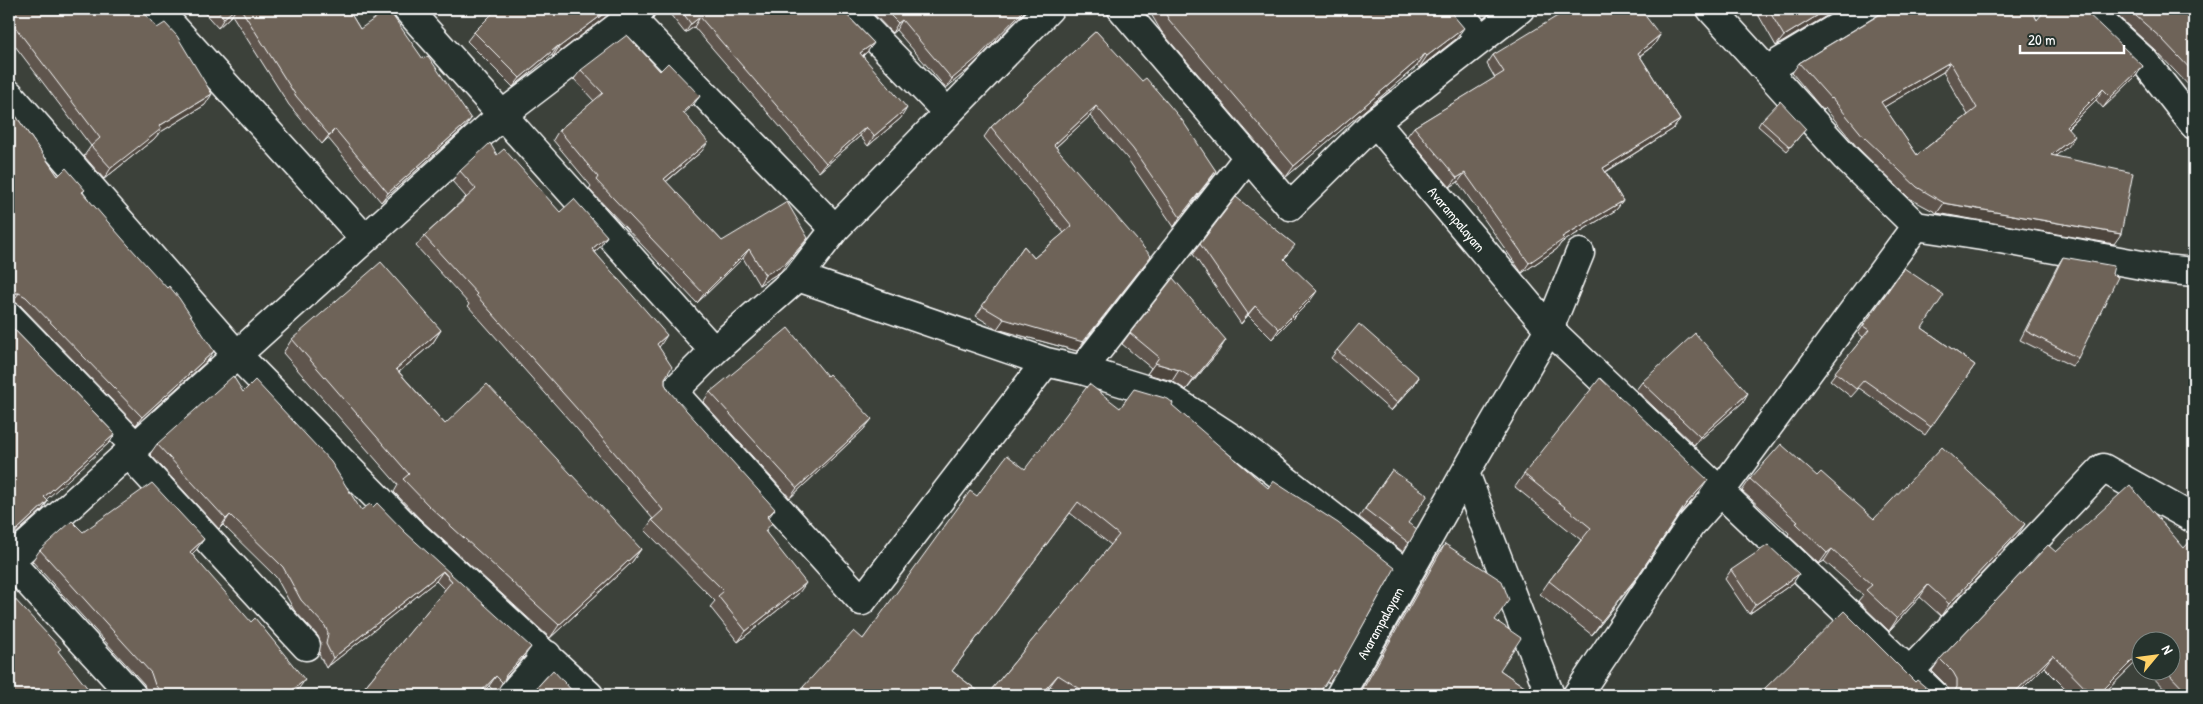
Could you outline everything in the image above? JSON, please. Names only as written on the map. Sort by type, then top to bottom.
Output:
[{"type":"street","points":[[157,9],[365,239]]},
{"type":"street","points":[[407,9],[714,351]]},
{"type":"street","points":[[847,9],[948,113]]},
{"type":"street","points":[[1046,362],[862,601],[673,392],[714,351],[798,277],[835,229],[1049,9]]},
{"type":"street","points":[[1122,9],[1290,206],[1374,122],[1520,9]]},
{"type":"street","points":[[1455,9],[1482,39]]},
{"type":"street","points":[[1710,9],[1846,158],[1916,226],[1995,238],[2163,269],[2194,272]]},
{"type":"street","points":[[1767,70],[1868,9]]},
{"type":"street","points":[[2087,9],[2144,61],[2194,125]]},
{"type":"street","points":[[132,695],[9,561],[502,115],[631,12],[835,229]]},
{"type":"street","points":[[9,94],[236,354],[409,530],[589,695]]},
{"type":"street","name":"Avarampalayam","points":[[1340,695],[1406,574],[1549,329],[1374,122]]},
{"type":"street","points":[[1082,370],[1248,157]]},
{"type":"street","points":[[1577,695],[1690,526],[1720,492],[1916,226]]},
{"type":"street","points":[[1580,253],[1549,329],[1934,695]]},
{"type":"street","points":[[798,277],[1046,362],[1082,370],[1167,396],[1233,439],[1406,574]]},
{"type":"street","points":[[9,316],[306,646]]},
{"type":"street","points":[[1910,671],[2103,468],[2194,519]]},
{"type":"street","points":[[1465,473],[1550,695]]},
{"type":"street","points":[[511,695],[547,655]]},
{"type":"building","points":[[9,9],[141,9],[157,28],[165,23],[177,36],[212,94],[159,126],[161,129],[111,168],[91,146],[100,138],[9,19]]},
{"type":"building","points":[[216,9],[235,9],[224,18]]},
{"type":"building","points":[[241,9],[348,9],[360,29],[388,9],[423,59],[428,56],[471,119],[388,193],[335,129],[329,135],[296,96]]},
{"type":"building","points":[[497,9],[610,9],[558,46],[520,78],[474,32]]},
{"type":"building","points":[[680,9],[841,9],[874,43],[860,53],[907,108],[874,136],[866,127],[826,163],[700,17],[691,24]]},
{"type":"building","points":[[884,9],[1025,9],[977,58],[952,79],[902,20],[898,23]]},
{"type":"building","points":[[1163,9],[1448,9],[1464,28],[1427,56],[1425,54],[1294,166],[1169,20]]},
{"type":"building","points":[[1569,9],[1640,9],[1660,35],[1638,53],[1680,120],[1603,168],[1623,201],[1562,237],[1564,239],[1529,263],[1465,173],[1457,178],[1414,127],[1504,72],[1493,55]]},
{"type":"building","points":[[1768,9],[1828,9],[1784,36]]},
{"type":"building","points":[[1886,9],[2031,9],[2037,20],[2046,9],[2083,9],[2143,66],[2111,97],[2103,89],[2066,126],[2075,136],[2051,155],[2133,173],[2121,234],[1944,203],[1917,187],[1864,137],[1832,98],[1799,63]],"holes":[[[1950,62],[1977,108],[1917,155],[1881,102]]]},
{"type":"building","points":[[2128,9],[2194,9],[2194,73],[2162,39]]},
{"type":"building","points":[[1096,31],[1142,81],[1146,78],[1182,120],[1216,171],[1180,217],[1133,149],[1096,106],[1054,145],[1151,256],[1083,342],[1004,319],[982,306],[1024,246],[1034,258],[1072,226],[991,127]]},
{"type":"building","points":[[627,35],[660,71],[668,63],[700,96],[683,112],[708,142],[664,179],[722,241],[787,202],[808,238],[786,263],[765,275],[749,249],[704,294],[596,180],[598,177],[559,130],[603,93],[581,70]]},
{"type":"building","points":[[1780,101],[1806,129],[1790,147],[1761,121]]},
{"type":"building","points":[[9,106],[58,176],[66,168],[85,190],[82,192],[128,245],[167,288],[169,286],[179,298],[214,351],[142,417],[26,297],[19,293],[9,294]]},
{"type":"building","points":[[490,143],[497,155],[504,149],[560,212],[574,199],[607,236],[592,249],[667,335],[657,344],[672,367],[665,378],[665,384],[669,391],[775,509],[767,517],[772,523],[765,531],[806,583],[746,631],[718,596],[724,591],[652,520],[663,510],[477,294],[424,236],[476,189],[460,171]]},
{"type":"building","points":[[1236,197],[1295,245],[1284,259],[1317,291],[1279,329],[1255,306],[1248,314],[1200,244]]},
{"type":"building","points":[[2063,257],[2114,266],[2112,274],[2118,277],[2078,358],[2026,331]]},
{"type":"building","points":[[381,262],[441,330],[396,369],[445,424],[487,384],[641,549],[559,625],[429,506],[403,479],[409,474],[292,339]]},
{"type":"building","points":[[1904,268],[1944,295],[1922,328],[1975,365],[1931,427],[1864,380],[1856,389],[1835,372],[1869,330],[1863,326]]},
{"type":"building","points":[[1173,278],[1226,340],[1194,379],[1179,370],[1155,363],[1159,357],[1130,333]]},
{"type":"building","points":[[9,324],[115,434],[44,497],[48,501],[17,530],[9,522]]},
{"type":"building","points":[[1359,324],[1419,377],[1397,403],[1337,350]]},
{"type":"building","points":[[788,328],[827,376],[829,374],[872,419],[797,488],[710,392]]},
{"type":"building","points":[[1695,333],[1748,393],[1700,437],[1642,382]]},
{"type":"building","points":[[233,376],[243,392],[255,380],[331,462],[361,510],[370,504],[373,507],[377,503],[405,532],[531,647],[506,675],[503,683],[496,676],[478,695],[358,695],[452,581],[443,571],[333,658],[326,644],[328,633],[325,626],[301,600],[283,567],[230,515],[226,519],[157,444]]},
{"type":"building","points":[[1600,378],[1708,480],[1686,504],[1639,574],[1601,622],[1549,581],[1591,528],[1524,474]]},
{"type":"building","points":[[1089,384],[1120,408],[1134,389],[1168,399],[1173,403],[1172,405],[1268,488],[1273,481],[1338,523],[1395,568],[1337,672],[1334,670],[1320,692],[1315,689],[1310,695],[1090,695],[1058,675],[1040,695],[987,695],[1119,535],[1078,502],[952,671],[983,695],[812,695],[803,687],[854,631],[863,639],[970,491],[977,496],[1007,455],[1025,469]]},
{"type":"building","points":[[1781,444],[1817,476],[1821,472],[1874,519],[1942,447],[2025,524],[1949,604],[1928,585],[1897,619],[1866,590],[1872,585],[1832,549],[1827,553],[1796,523],[1798,522],[1750,479]]},
{"type":"building","points":[[1392,470],[1428,495],[1408,523],[1417,529],[1409,543],[1365,509]]},
{"type":"building","points":[[152,483],[204,539],[190,552],[251,622],[255,618],[305,680],[286,695],[164,695],[155,685],[151,673],[40,550],[72,521],[83,532]]},
{"type":"building","points":[[2130,485],[2184,548],[2194,537],[2194,695],[2189,695],[2177,682],[2180,682],[2180,632],[2130,632],[2130,663],[2098,695],[2092,695],[2053,655],[2012,695],[1951,695],[1957,687],[1957,679],[1940,659],[2048,545],[2056,552]]},
{"type":"building","points":[[1445,544],[1502,581],[1509,600],[1495,620],[1521,638],[1500,670],[1536,695],[1372,695],[1363,689]]},
{"type":"building","points":[[1768,545],[1799,574],[1755,605],[1731,570]]},
{"type":"building","points":[[11,595],[61,649],[58,651],[93,695],[9,695],[9,597]]},
{"type":"building","points":[[1844,611],[1915,682],[1917,680],[1935,695],[1764,695],[1761,692]]},
{"type":"building","points":[[553,670],[576,695],[530,695]]}]
